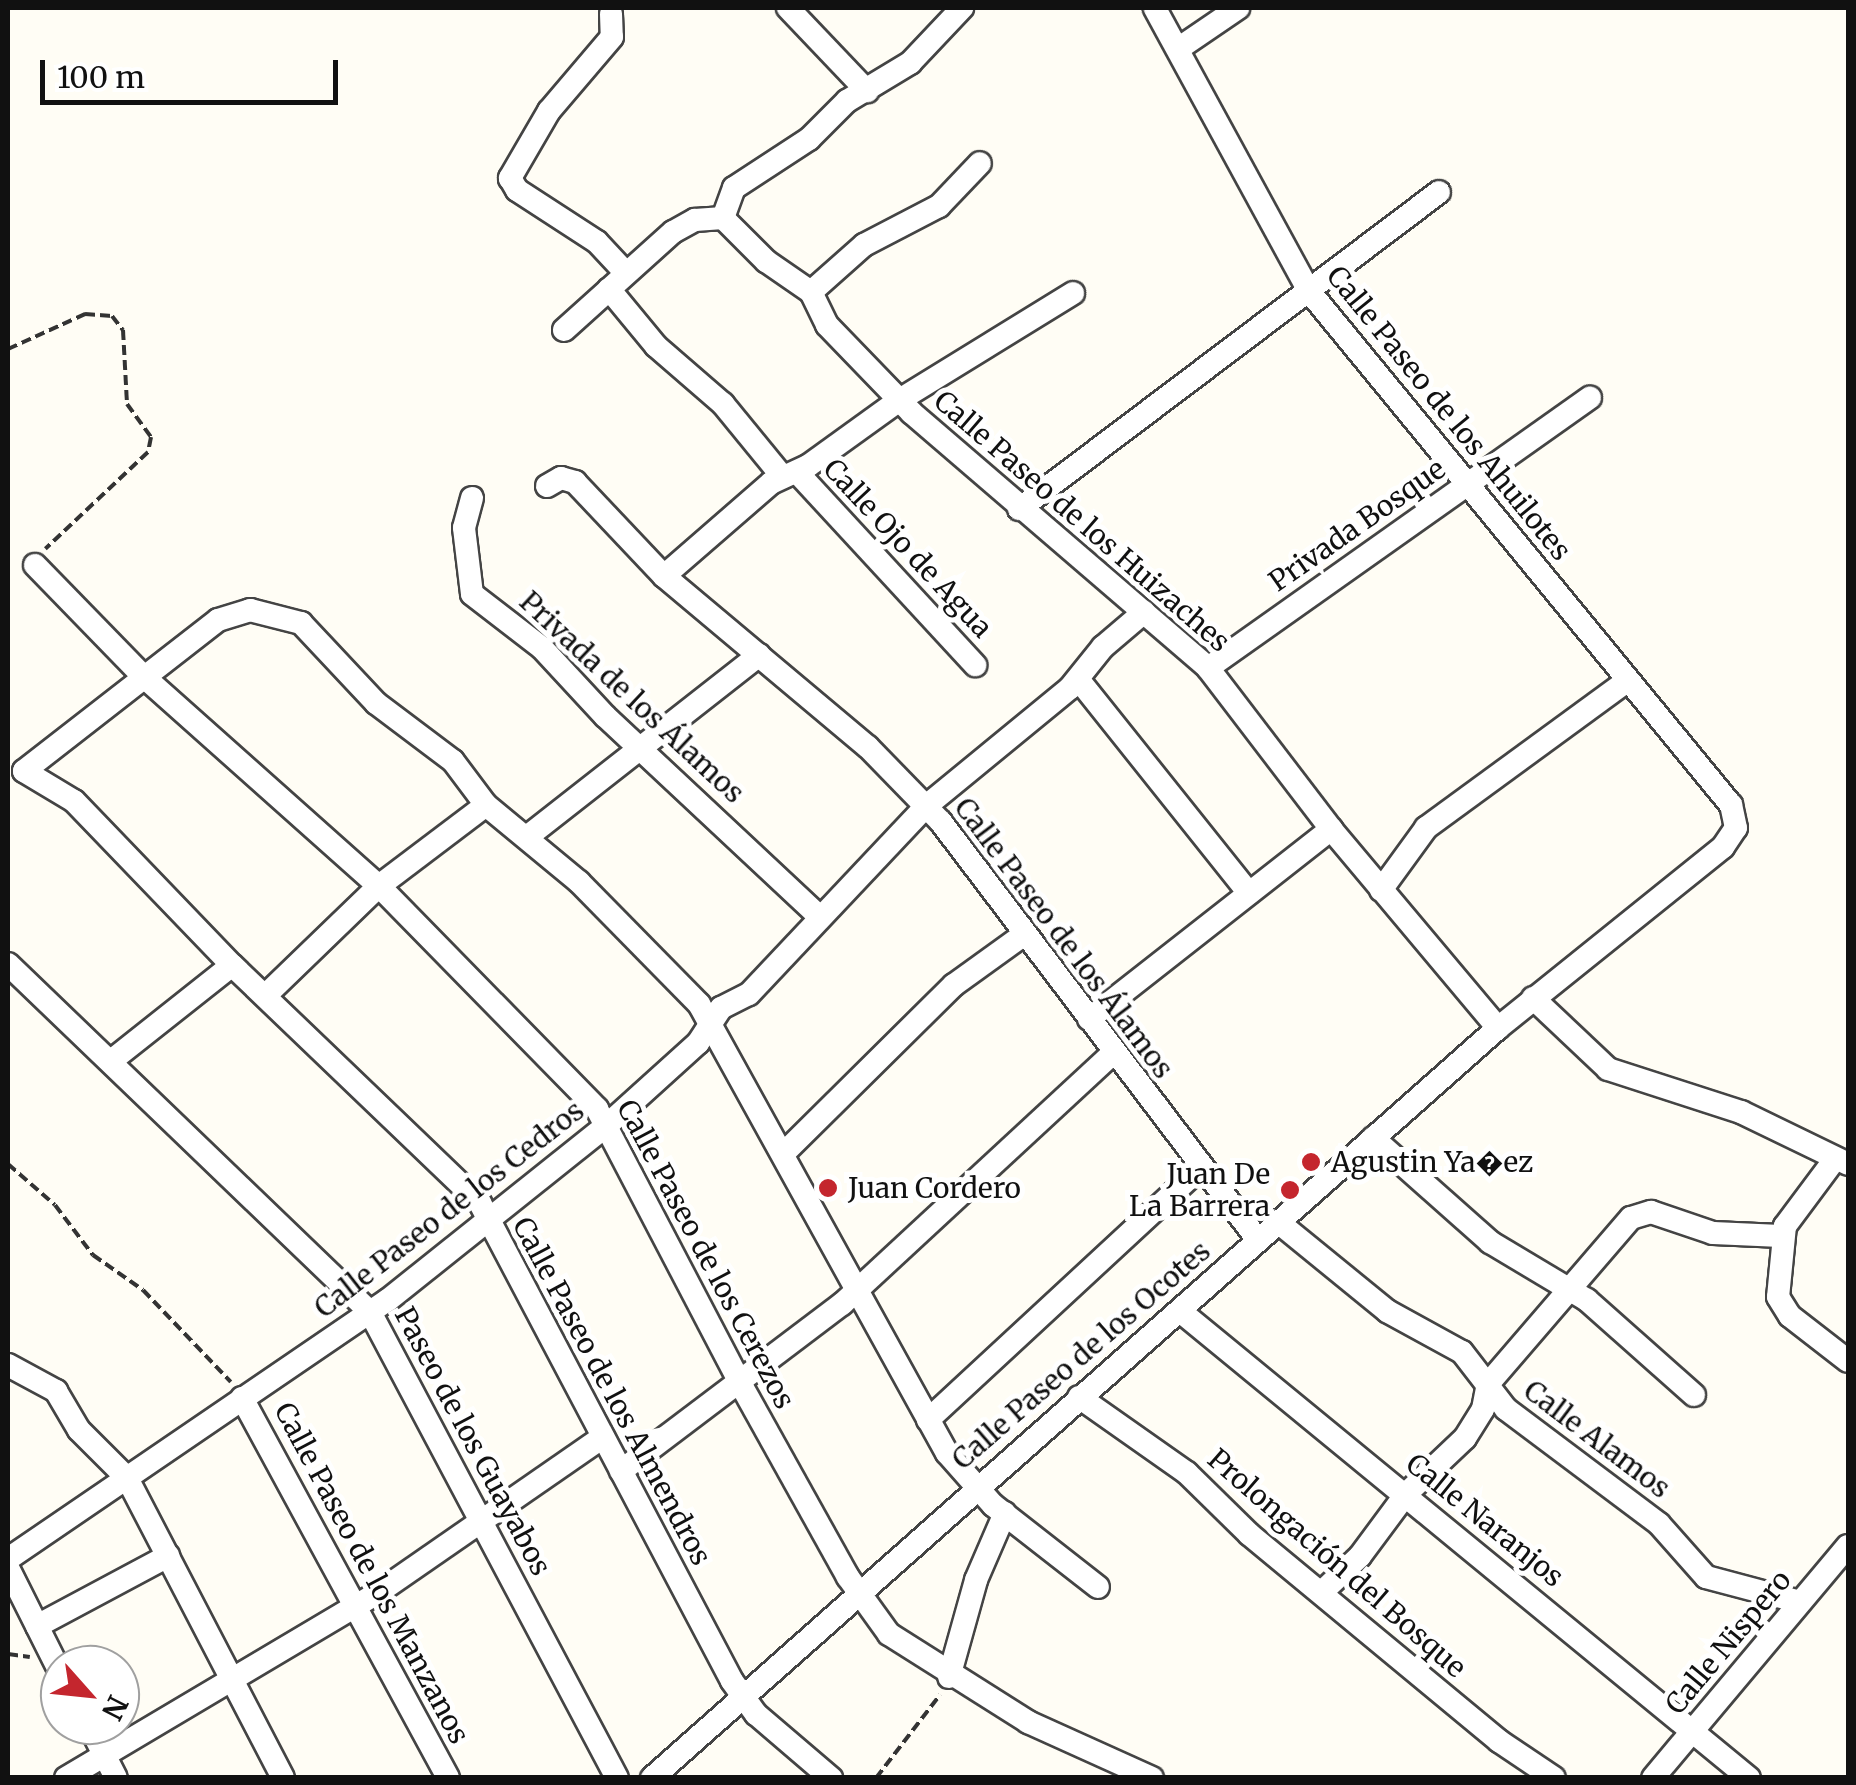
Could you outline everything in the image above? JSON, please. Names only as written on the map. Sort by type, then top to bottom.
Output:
[{"type":"street","points":[[788,8],[867,91]]},
{"type":"street","points":[[564,330],[684,226],[724,218],[734,188],[910,63],[962,8]]},
{"type":"street","name":"Calle Paseo de los Ahuilotes","points":[[1155,8],[1309,291],[1731,805],[1736,828]]},
{"type":"street","points":[[1178,49],[1238,8]]},
{"type":"street","name":"Calle Ojo de Agua","points":[[611,14],[612,37],[524,147],[511,183],[597,242],[656,346],[723,404],[975,666]]},
{"type":"street","points":[[811,292],[879,236],[938,206],[980,163]]},
{"type":"street","points":[[1019,509],[1439,192]]},
{"type":"street","name":"Calle Paseo de los Huizaches","points":[[724,218],[766,261],[811,292],[827,325],[1019,509],[1208,668],[1331,830],[1498,1028]]},
{"type":"street","points":[[664,576],[790,474],[901,399],[1073,294]]},
{"type":"street","name":"Privada Bosque","points":[[1208,668],[1590,398]]},
{"type":"street","name":"Calle Paseo de los Álamos","points":[[546,486],[561,478],[575,482],[664,576],[868,746],[925,806],[989,883],[1022,936],[1258,1240]]},
{"type":"street","name":"Privada de los Álamos","points":[[472,498],[464,528],[472,594],[534,640],[639,746],[818,915]]},
{"type":"street","name":"Calle Paseo de los Cerezos","points":[[34,565],[143,676],[379,886],[598,1109],[740,1382],[857,1590],[900,1645],[1028,1722],[1152,1778]]},
{"type":"street","points":[[143,676],[236,612],[286,615],[319,637],[376,703],[453,761],[486,805],[621,922],[712,1022],[928,1420],[974,1488],[1098,1588]]},
{"type":"street","name":"Calle Paseo de los Cedros","points":[[8,1559],[370,1312],[605,1126],[698,1043],[721,1008],[750,994],[818,915],[925,806],[1078,679],[1103,646],[1144,612]]},
{"type":"street","points":[[527,837],[759,655]]},
{"type":"street","name":"Calle Paseo de los Almendros","points":[[143,676],[52,756],[24,771],[74,801],[232,965],[474,1196],[741,1696],[831,1778]]},
{"type":"street","points":[[1078,679],[1249,893]]},
{"type":"street","points":[[1381,890],[1426,828],[1628,680]]},
{"type":"street","points":[[266,996],[379,886],[486,805]]},
{"type":"street","name":"Calle Paseo de los Ocotes","points":[[652,1778],[857,1590],[1180,1311],[1498,1028],[1723,847],[1736,828]]},
{"type":"street","points":[[1089,1019],[1331,830]]},
{"type":"street","points":[[784,1154],[954,985],[1022,936]]},
{"type":"street","name":"Paseo de los Guayabos","points":[[8,964],[370,1312],[617,1778]]},
{"type":"street","points":[[111,1062],[232,965]]},
{"type":"street","points":[[1533,998],[1608,1068],[1741,1112],[1842,1162],[1781,1236],[1780,1304],[1848,1361]]},
{"type":"street","points":[[621,1470],[856,1290],[1114,1052]]},
{"type":"street","points":[[1373,1138],[1490,1242],[1571,1288],[1694,1395]]},
{"type":"street","points":[[928,1420],[1202,1167]]},
{"type":"street","points":[[1323,1591],[1360,1556],[1406,1494],[1477,1423],[1488,1384],[1631,1218],[1652,1212],[1724,1235],[1781,1236]]},
{"type":"street","name":"Calle Alamos","points":[[1278,1222],[1388,1311],[1462,1352],[1506,1409],[1659,1524],[1706,1577],[1800,1602]]},
{"type":"street","name":"Calle Naranjos","points":[[1180,1311],[1749,1778]]},
{"type":"street","points":[[8,1366],[56,1391],[79,1430],[127,1478],[282,1778]]},
{"type":"street","name":"Prolongación del Bosque","points":[[1079,1397],[1187,1472],[1249,1534],[1323,1591],[1499,1741],[1554,1778]]},
{"type":"street","name":"Calle Paseo de los Manzanos","points":[[242,1398],[448,1778]]},
{"type":"street","points":[[66,1778],[357,1606],[603,1436]]},
{"type":"street","points":[[949,1677],[976,1580],[1005,1514]]},
{"type":"street","name":"Calle Nispero","points":[[1654,1778],[1848,1546]]},
{"type":"street","points":[[37,1626],[168,1556]]},
{"type":"street","points":[[8,1568],[46,1645]]},
{"type":"street","points":[[100,1745],[116,1778]]},
{"type":"path","points":[[8,349],[86,314],[112,316],[123,330],[127,404],[152,442],[34,565]]},
{"type":"path","points":[[8,1164],[55,1205],[94,1255],[153,1299],[242,1398]]},
{"type":"path","points":[[876,1778],[949,1677]]},
{"type":"place","name":"Agustin Ya�ez","points":[[1311,1162]]},
{"type":"place","name":"Juan Cordero","points":[[828,1188]]},
{"type":"place","name":"Juan De La Barrera","points":[[1290,1190]]}]
